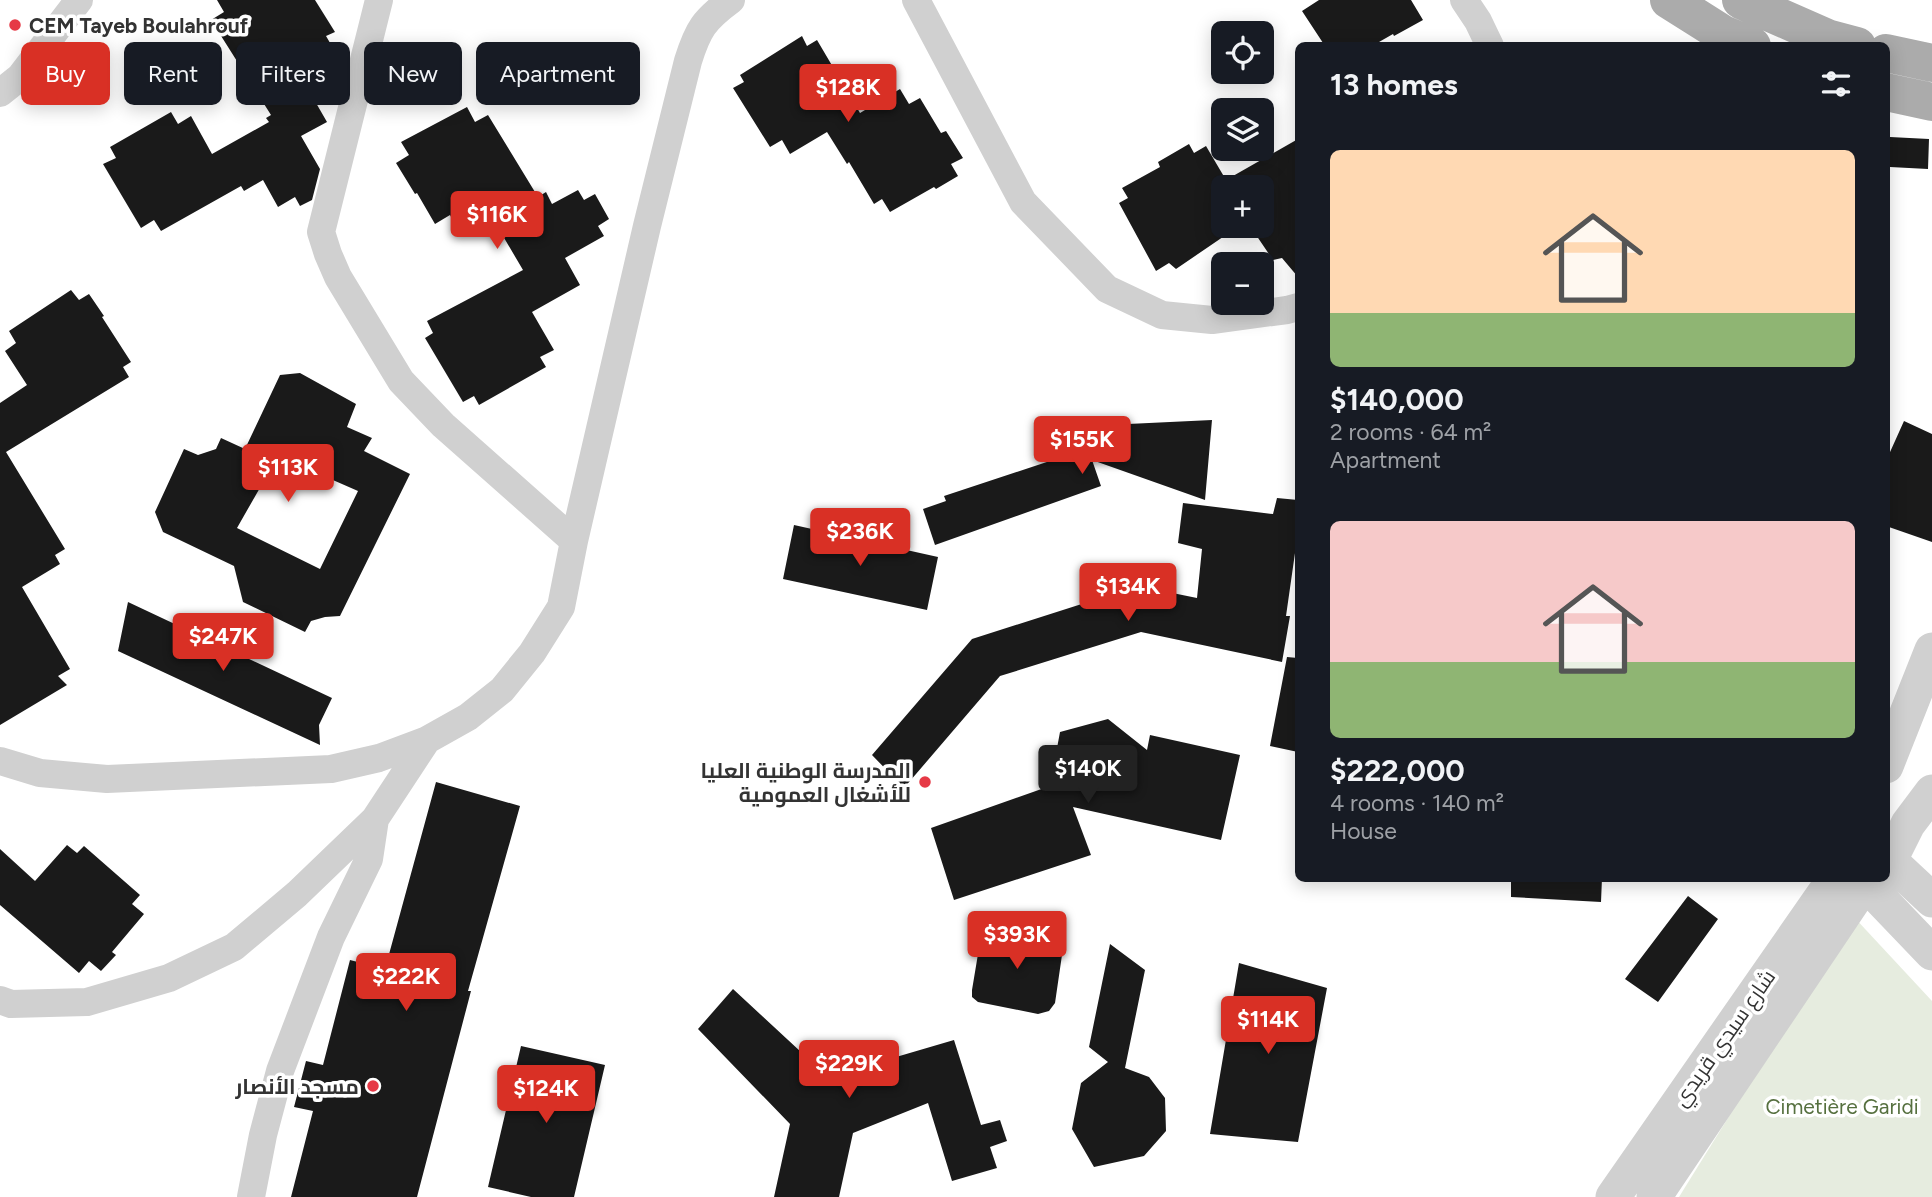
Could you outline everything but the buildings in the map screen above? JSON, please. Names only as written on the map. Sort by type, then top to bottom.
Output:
[{"type":"main road","points":[[1669,0],[1723,34],[1742,42]]},
{"type":"main road","points":[[1741,0],[1842,42]]},
{"type":"main road","points":[[1890,53],[1932,64]]},
{"type":"main road","points":[[1890,83],[1932,89]]},
{"type":"main road","points":[[1890,93],[1932,102]]},
{"type":"street","points":[[0,93],[20,77],[79,0]]},
{"type":"street","points":[[379,0],[321,232],[327,254],[401,381],[443,425],[574,541]]},
{"type":"street","points":[[0,761],[40,773],[107,779],[331,769],[379,758],[427,740],[468,717],[502,690],[532,653],[561,607],[647,226],[688,61],[696,34],[712,15],[731,0]]},
{"type":"street","points":[[916,0],[1023,202],[1107,289],[1162,315],[1212,320],[1295,308]]},
{"type":"street","points":[[1465,0],[1488,42]]},
{"type":"street","points":[[1890,756],[1932,650]]},
{"type":"street","points":[[0,1000],[11,1004],[87,1002],[169,978],[234,947],[297,894],[375,819],[427,740]]},
{"type":"street","points":[[1890,846],[1932,792]]},
{"type":"street","points":[[251,1197],[263,1135],[280,1071],[331,937],[369,859],[375,819]]},
{"type":"street","points":[[1890,880],[1932,900]]},
{"type":"street","name":"شارع سيدي قريدي","points":[[1613,1197],[1861,882]]},
{"type":"street","name":"شارع سيدي قريدي","points":[[1654,1197],[1863,882]]},
{"type":"street","points":[[1878,882],[1932,953]]},
{"type":"green space","name":"Cimetière Garidi","points":[[1853,916],[1932,1001],[1932,1197],[1679,1197]]},
{"type":"place","name":"CEM Tayeb Boulahrouf","points":[[15,25]]},
{"type":"place","name":"المدرسة الوطنية العليا للأشغال العمومية","points":[[925,782]]},
{"type":"place","name":"مسجد الأنصار","points":[[373,1086]]}]
